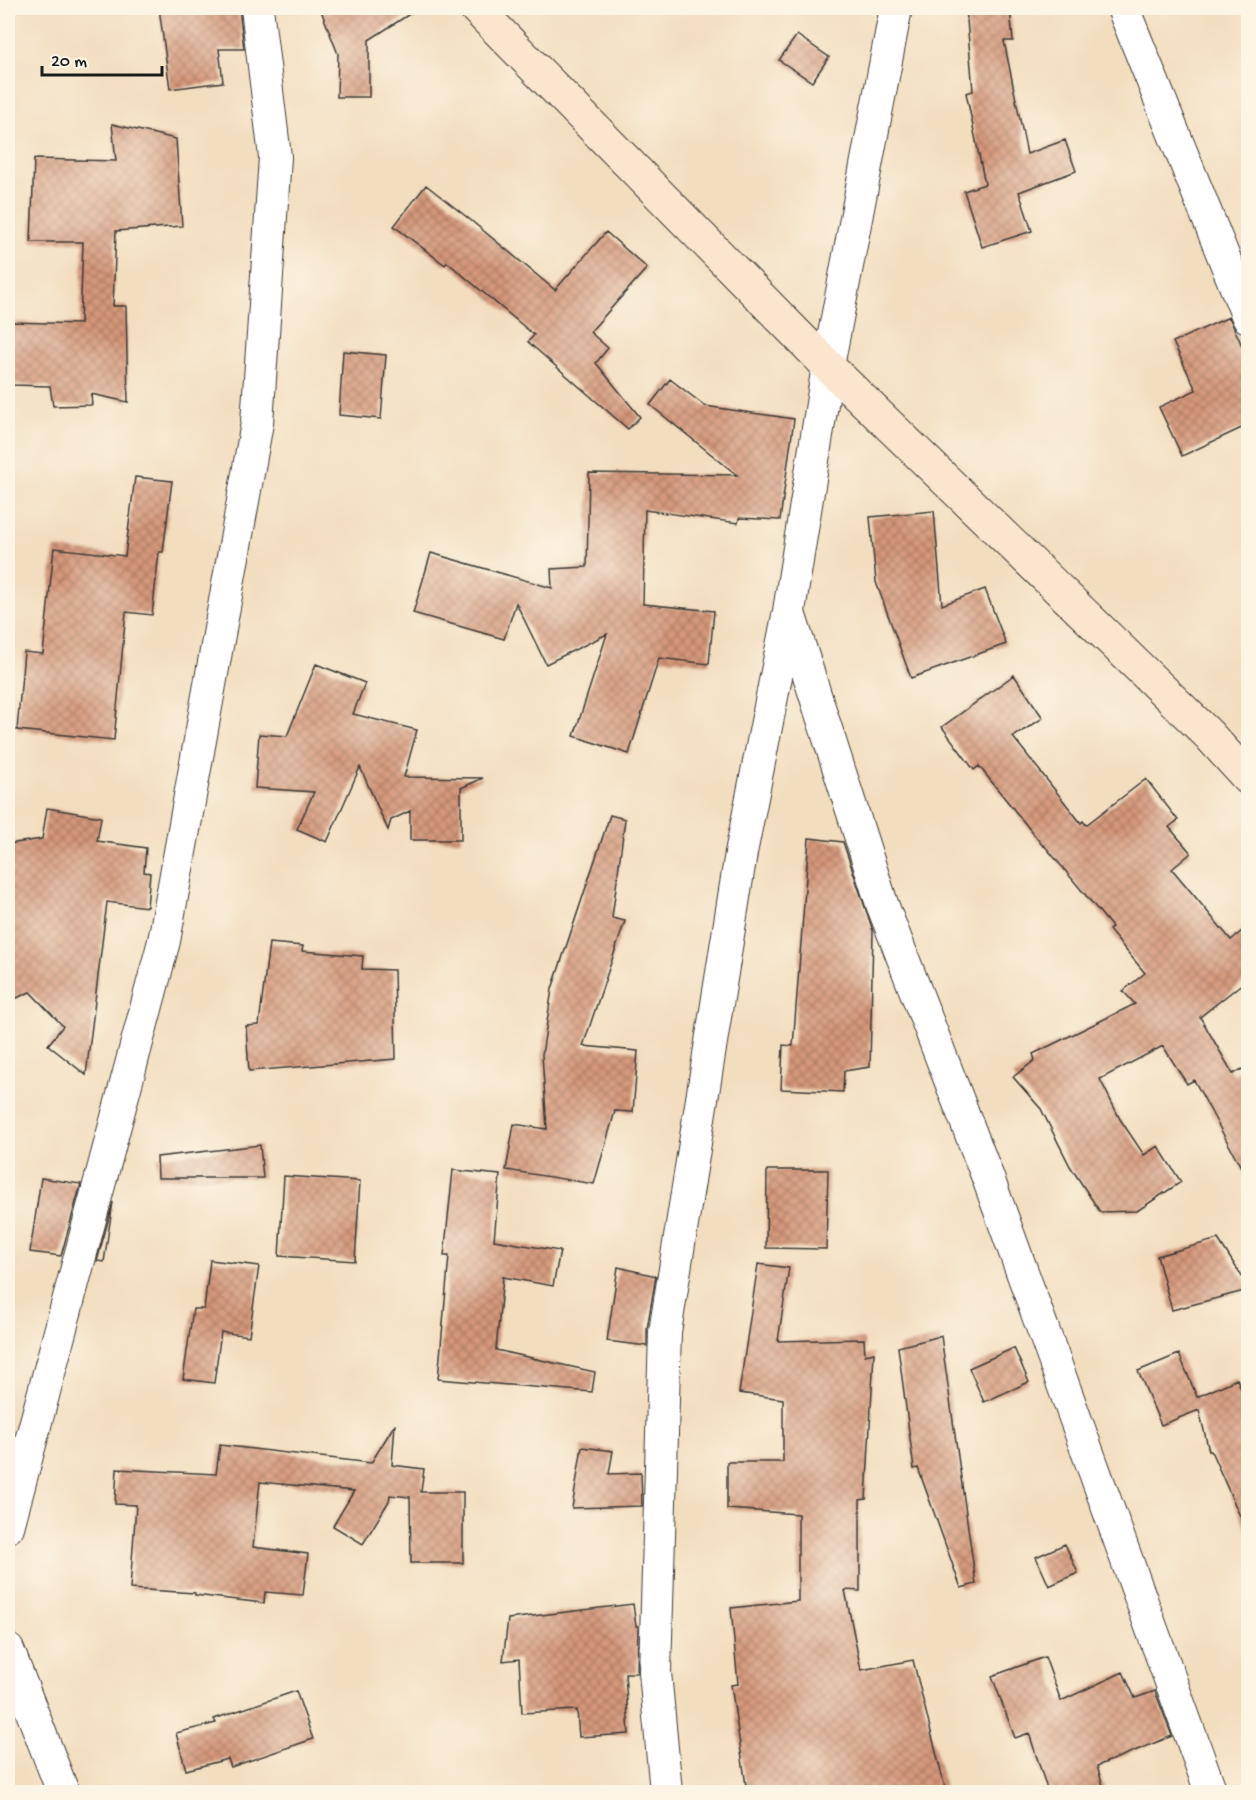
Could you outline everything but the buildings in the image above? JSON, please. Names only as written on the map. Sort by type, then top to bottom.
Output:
[{"type":"main road","points":[[476,8],[828,366],[1208,734],[1248,778]]},
{"type":"street","points":[[8,1527],[164,941],[257,423],[275,157],[257,8]]},
{"type":"street","points":[[666,1792],[655,1672],[665,1332],[741,853],[789,611],[828,366],[896,8]]},
{"type":"street","points":[[1123,8],[1248,317]]},
{"type":"street","points":[[789,611],[882,904],[988,1178],[1211,1792]]},
{"type":"street","points":[[8,1650],[63,1792]]}]
